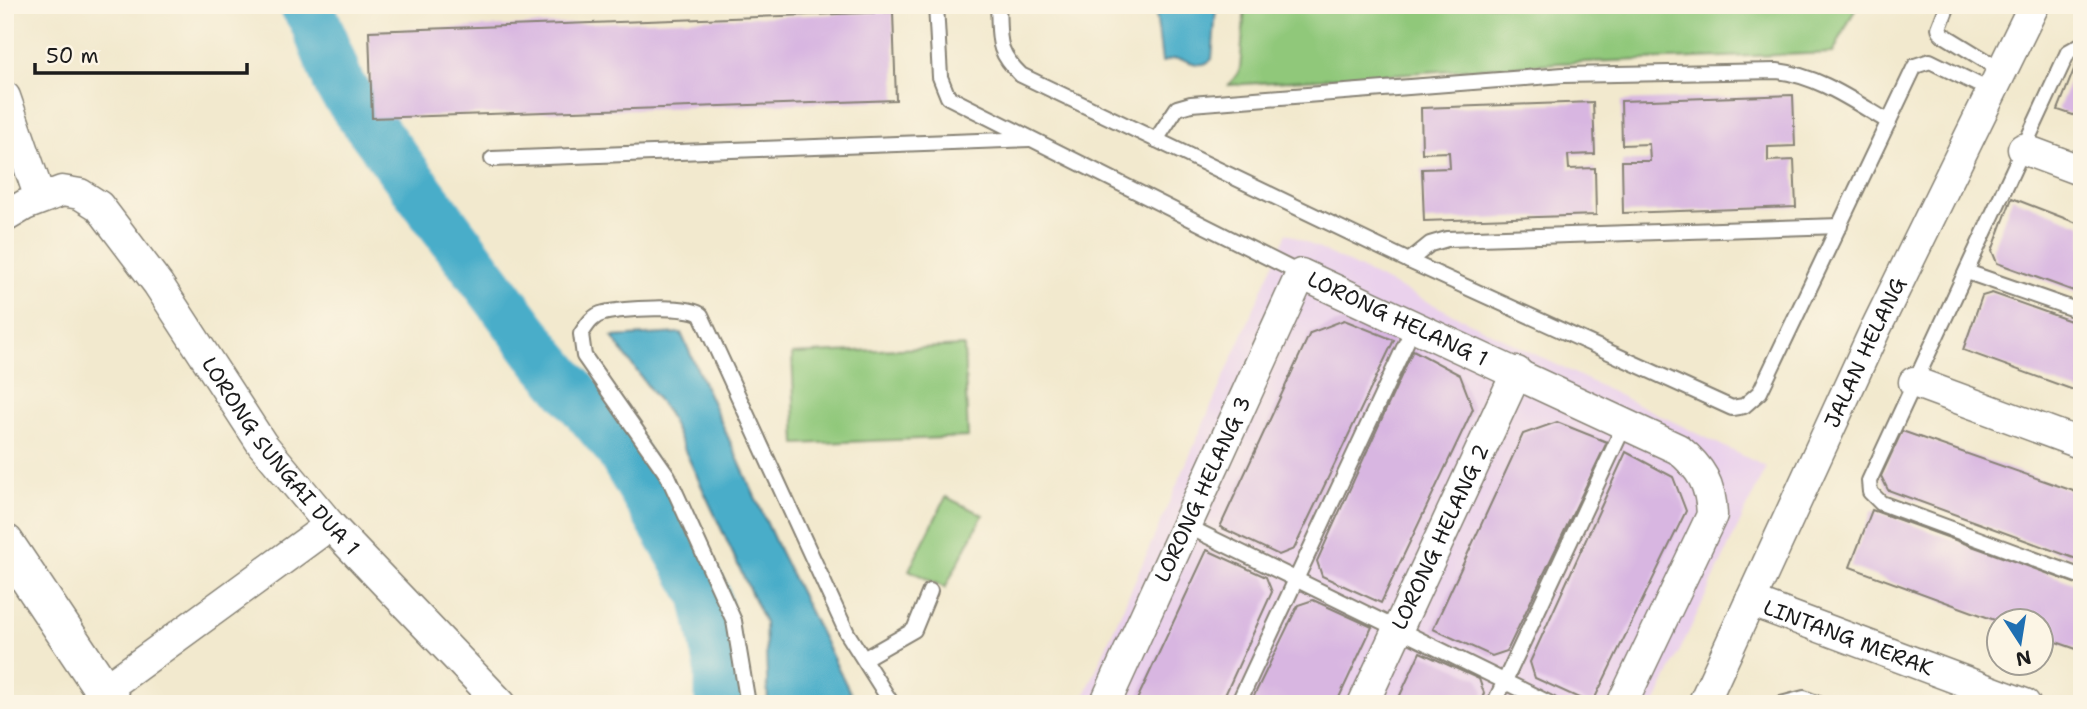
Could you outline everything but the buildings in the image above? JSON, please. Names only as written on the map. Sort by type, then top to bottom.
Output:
[{"type":"street","name":"JALAN HELANG","points":[[1703,704],[1874,332],[2034,5]]},
{"type":"street","points":[[5,97],[40,198],[5,217]]},
{"type":"street","points":[[2023,149],[2082,170]]},
{"type":"street","name":"LORONG SUNGAI DUA 1","points":[[40,198],[62,191],[80,194],[99,206],[158,284],[262,444],[330,525],[501,704]]},
{"type":"street","name":"LORONG HELANG 1","points":[[1301,274],[1415,324],[1678,449],[1696,464],[1707,481],[1712,515],[1622,704]]},
{"type":"street","name":"LORONG HELANG 3","points":[[1105,704],[1301,274]]},
{"type":"street","name":"LORONG HELANG 2","points":[[1363,704],[1517,372]]},
{"type":"street","points":[[1914,382],[2082,444]]},
{"type":"street","points":[[5,543],[108,697],[330,525]]},
{"type":"street","name":"LINTANG MERAK","points":[[1750,601],[2025,704]]},
{"type":"lane","name":"LORONG HELANG 1","points":[[936,5],[940,77],[948,97],[1301,274]]},
{"type":"lane","points":[[998,5],[1000,44],[1004,59],[1021,75],[1409,261],[1732,408],[1744,407],[1760,392],[1915,66],[1922,61],[1930,61],[1996,81]]},
{"type":"lane","points":[[1948,5],[1939,28],[1942,34],[1996,81]]},
{"type":"lane","points":[[2082,44],[2068,52],[1869,481],[1870,492],[1881,503],[2082,577]]},
{"type":"lane","points":[[1156,140],[1177,108],[1191,104],[1576,75],[1796,73],[1810,77],[1889,122]]},
{"type":"lane","points":[[492,159],[1030,139]]},
{"type":"lane","points":[[1409,261],[1430,244],[1447,239],[1840,226]]},
{"type":"lane","points":[[1967,272],[2082,312]]},
{"type":"lane","points":[[748,704],[734,621],[668,476],[584,356],[581,334],[591,320],[603,313],[677,308],[691,309],[701,315],[848,633],[892,704]]},
{"type":"lane","points":[[1238,704],[1415,324]]},
{"type":"lane","points":[[1494,704],[1625,424]]},
{"type":"lane","points":[[1187,526],[1551,704]]},
{"type":"lane","points":[[865,658],[914,630],[930,591]]},
{"type":"lane","points":[[1781,704],[1804,698],[1819,704]]},
{"type":"shaded area","points":[[1287,233],[1766,467],[1655,704],[1081,704]]},
{"type":"green space","points":[[1245,5],[1857,5],[1833,53],[1559,63],[1229,85],[1240,70]]},
{"type":"green space","points":[[964,346],[968,437],[796,444],[792,354]]},
{"type":"green space","points":[[946,497],[983,515],[945,588],[909,570]]},
{"type":"water","points":[[1162,5],[1216,10],[1212,59],[1203,64],[1178,59],[1162,62],[1156,13]]},
{"type":"water","points":[[681,333],[779,550],[856,704],[768,704],[765,623],[668,414],[612,337]]},
{"type":"waterway","points":[[305,5],[314,19],[340,86],[542,356],[618,446],[705,595],[720,667],[720,704]]}]
